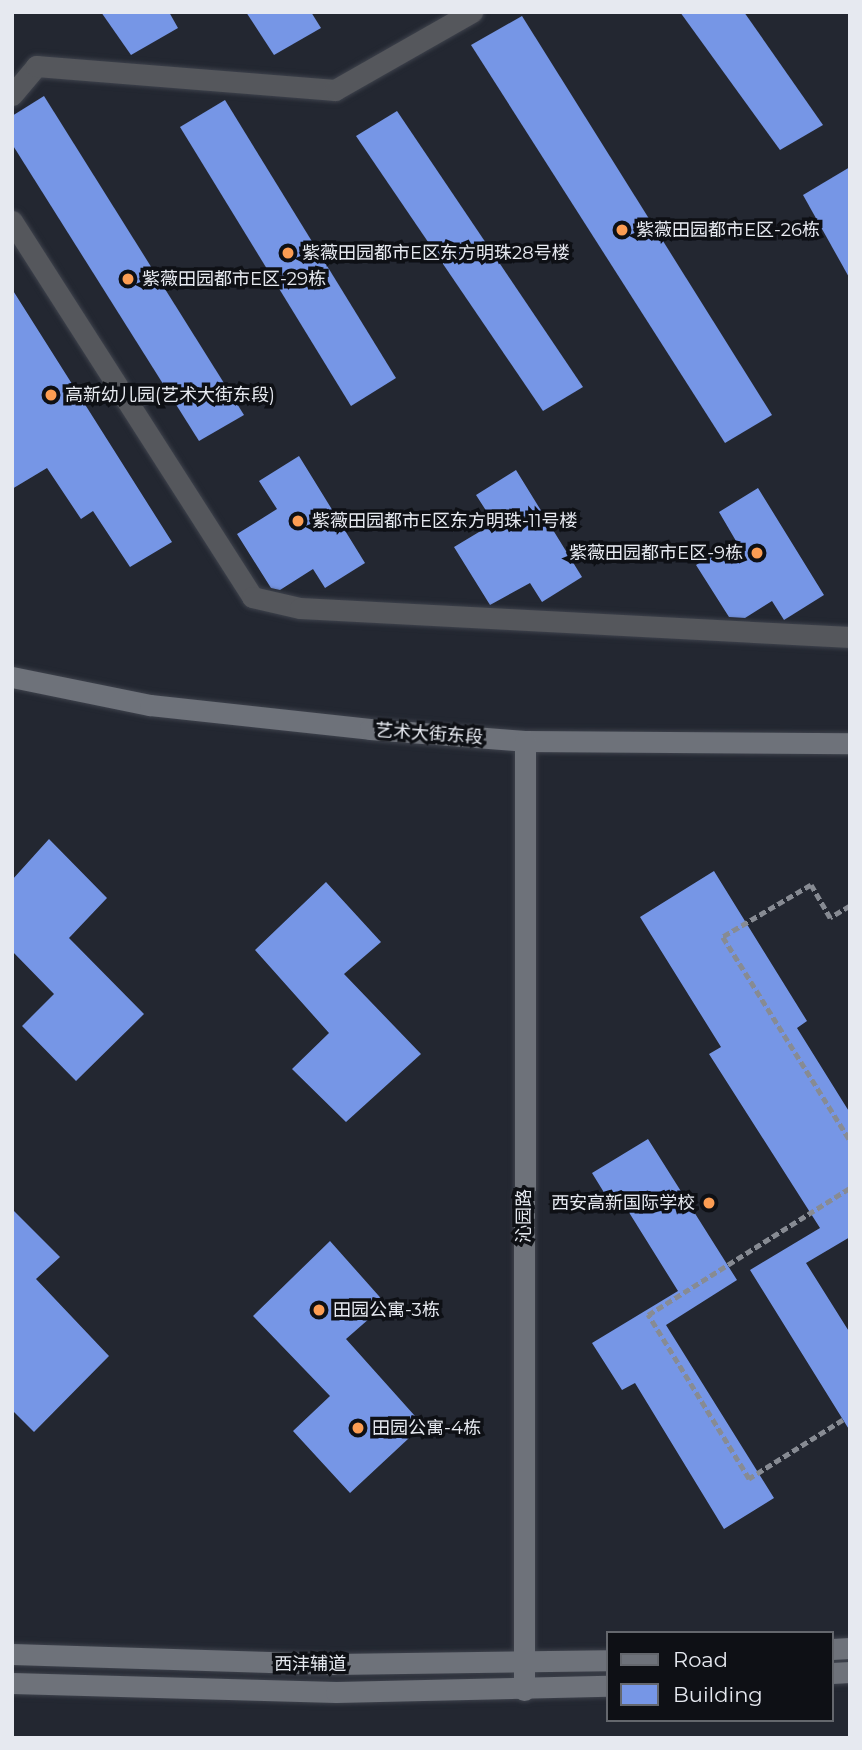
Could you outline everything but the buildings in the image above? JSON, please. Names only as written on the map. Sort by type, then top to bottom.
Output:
[{"type":"street","points":[[12,94],[36,66],[335,90],[472,12]]},
{"type":"street","points":[[12,221],[252,597],[300,608],[850,637]]},
{"type":"street","name":"艺术大街东段","points":[[12,677],[150,705],[525,741],[850,743]]},
{"type":"street","name":"沁园路","points":[[524,1690],[525,741]]},
{"type":"street","name":"西沣辅道","points":[[12,1654],[156,1662],[606,1660]]},
{"type":"street","name":"西沣辅道","points":[[12,1683],[323,1692],[524,1690],[606,1686]]},
{"type":"path","points":[[850,905],[830,918],[811,885],[723,937],[850,1140]]},
{"type":"path","points":[[843,1420],[749,1479],[648,1315],[850,1188]]},
{"type":"place","name":"紫薇田园都市E区-26栋","points":[[622,230]]},
{"type":"place","name":"紫薇田园都市E区东方明珠28号楼","points":[[288,253]]},
{"type":"place","name":"紫薇田园都市E区-29栋","points":[[128,279]]},
{"type":"place","name":"高新幼儿园(艺术大街东段)","points":[[51,395]]},
{"type":"place","name":"紫薇田园都市E区东方明珠-11号楼","points":[[298,521]]},
{"type":"place","name":"紫薇田园都市E区-9栋","points":[[757,553]]},
{"type":"place","name":"西安高新国际学校","points":[[709,1203]]},
{"type":"place","name":"田园公寓-3栋","points":[[319,1310]]},
{"type":"place","name":"田园公寓-4栋","points":[[358,1428]]}]
